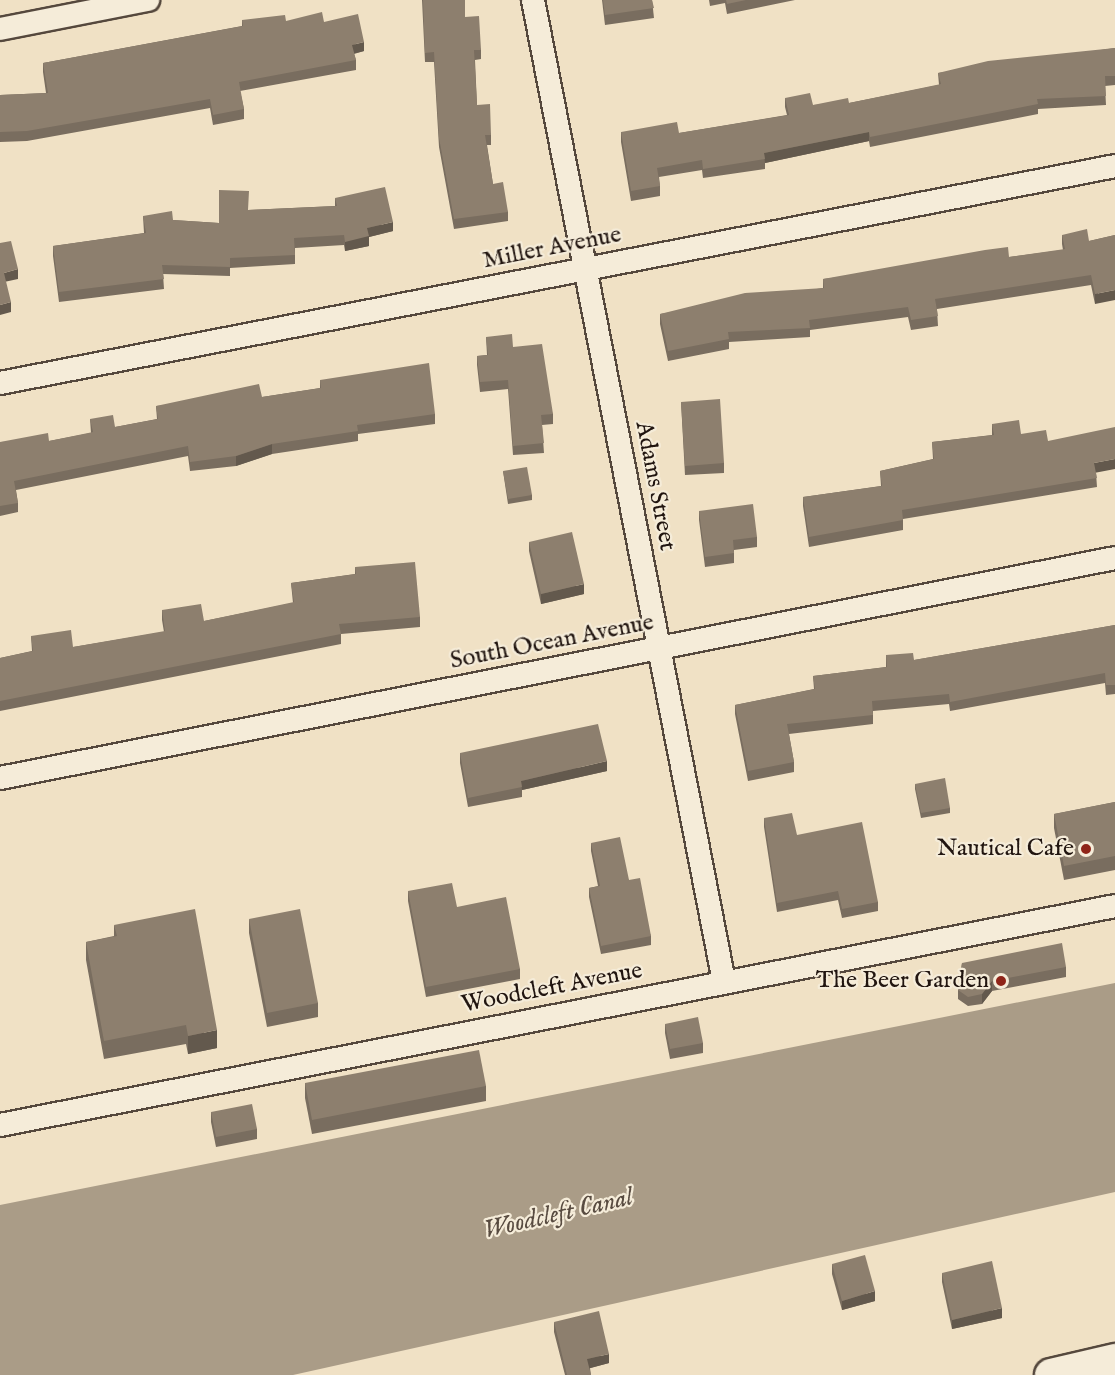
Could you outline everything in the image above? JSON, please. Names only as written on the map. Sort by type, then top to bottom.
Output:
[{"type":"street","points":[[0,29],[148,0]]},
{"type":"street","name":"Adams Street","points":[[533,0],[724,982]]},
{"type":"street","name":"Miller Avenue","points":[[0,383],[1115,166]]},
{"type":"street","name":"South Ocean Avenue","points":[[0,778],[1115,558]]},
{"type":"street","name":"Woodcleft Avenue","points":[[0,1125],[1115,906]]},
{"type":"street","points":[[1051,1375],[1115,1360]]},
{"type":"water","name":"Woodcleft Canal","points":[[1115,983],[1115,1192],[293,1375],[0,1375],[0,1205]]},
{"type":"building","points":[[423,0],[465,0],[465,17],[479,16],[481,50],[474,50],[477,105],[490,104],[491,135],[485,135],[493,184],[503,182],[508,212],[454,219],[439,138],[434,52],[425,53]]},
{"type":"building","points":[[603,0],[652,0],[654,8],[605,15]]},
{"type":"building","points":[[726,0],[746,0],[727,4]]},
{"type":"building","points":[[322,12],[324,22],[358,14],[364,42],[352,45],[356,60],[239,82],[244,109],[213,115],[210,99],[27,131],[0,132],[0,95],[48,93],[43,63],[243,26],[242,20],[285,15],[286,21]]},
{"type":"building","points":[[1115,48],[1115,76],[1105,76],[1106,96],[1037,99],[1038,104],[870,137],[869,132],[764,153],[765,159],[703,169],[702,160],[657,168],[660,186],[631,191],[621,132],[677,122],[679,133],[789,115],[785,98],[810,93],[813,105],[848,98],[849,103],[941,84],[938,73],[988,61]]},
{"type":"building","points":[[385,187],[393,222],[367,228],[369,236],[345,242],[344,235],[294,238],[295,255],[230,258],[230,267],[162,265],[164,279],[59,292],[53,246],[146,233],[143,216],[172,211],[173,220],[219,223],[219,190],[249,191],[248,210],[337,206],[335,198]]},
{"type":"building","points":[[1087,229],[1089,241],[1115,235],[1115,290],[1095,294],[1091,275],[935,299],[938,316],[911,320],[908,307],[809,320],[810,328],[728,332],[729,339],[668,351],[660,314],[745,293],[824,288],[823,279],[985,250],[1008,247],[1009,257],[1065,249],[1062,235]]},
{"type":"building","points":[[11,241],[18,269],[4,273],[11,302],[0,305],[0,243]]},
{"type":"building","points":[[512,334],[513,347],[542,344],[553,414],[541,415],[544,443],[513,446],[508,380],[480,382],[477,356],[488,355],[486,337]]},
{"type":"building","points":[[429,363],[435,414],[357,425],[358,431],[272,444],[236,456],[190,462],[188,446],[14,481],[18,503],[0,506],[0,442],[48,433],[49,441],[93,432],[90,419],[113,415],[115,427],[158,419],[156,406],[259,384],[262,397],[321,388],[320,380]]},
{"type":"building","points":[[720,399],[724,463],[685,466],[681,402]]},
{"type":"building","points":[[1019,420],[1021,434],[1046,430],[1048,441],[1115,427],[1115,459],[1094,463],[1097,478],[902,510],[903,520],[809,537],[803,497],[882,486],[880,471],[934,459],[932,442],[994,435],[992,424]]},
{"type":"building","points":[[527,467],[532,495],[508,499],[503,471]]},
{"type":"building","points":[[753,504],[757,537],[733,540],[734,553],[705,557],[699,511]]},
{"type":"building","points":[[572,532],[584,584],[541,594],[529,542]]},
{"type":"building","points":[[415,562],[420,617],[339,624],[341,634],[0,701],[0,658],[33,651],[31,636],[71,630],[73,647],[165,631],[162,610],[201,604],[204,621],[294,602],[291,583],[356,574],[355,567]]},
{"type":"building","points":[[1115,625],[1115,685],[1106,685],[1105,673],[950,702],[949,694],[872,701],[873,715],[787,724],[794,762],[748,771],[735,705],[815,689],[813,676],[887,667],[886,655],[913,653],[914,660]]},
{"type":"building","points":[[598,724],[607,761],[521,781],[522,787],[468,798],[460,753]]},
{"type":"building","points":[[945,778],[950,808],[921,813],[915,784]]},
{"type":"building","name":"Nautical Cafe","points":[[1115,802],[1115,856],[1064,866],[1054,814]]},
{"type":"building","points":[[792,813],[797,835],[862,822],[878,902],[842,909],[838,891],[777,903],[764,818]]},
{"type":"building","points":[[620,837],[629,880],[640,878],[651,936],[601,946],[589,888],[600,886],[591,843]]},
{"type":"building","points":[[452,883],[457,907],[506,897],[520,969],[426,987],[408,891]]},
{"type":"building","points":[[195,909],[217,1030],[188,1036],[186,1025],[104,1041],[86,942],[117,936],[114,925]]},
{"type":"building","points":[[300,909],[318,1003],[267,1013],[249,919]]},
{"type":"building","name":"The Beer Garden","points":[[1062,943],[1066,967],[992,981],[982,994],[968,997],[958,990],[962,963]]},
{"type":"building","points":[[698,1017],[703,1043],[670,1049],[665,1024]]},
{"type":"building","points":[[479,1050],[486,1086],[312,1120],[305,1083]]},
{"type":"building","points":[[252,1104],[257,1129],[216,1137],[211,1112]]},
{"type":"building","points":[[865,1255],[875,1291],[842,1301],[832,1264]]},
{"type":"building","points":[[992,1261],[1002,1308],[952,1320],[942,1273]]},
{"type":"building","points":[[599,1311],[609,1354],[587,1359],[591,1375],[567,1375],[554,1322]]},
{"type":"place","name":"Nautical Cafe","points":[[1086,849]]},
{"type":"place","name":"The Beer Garden","points":[[1001,981]]}]
